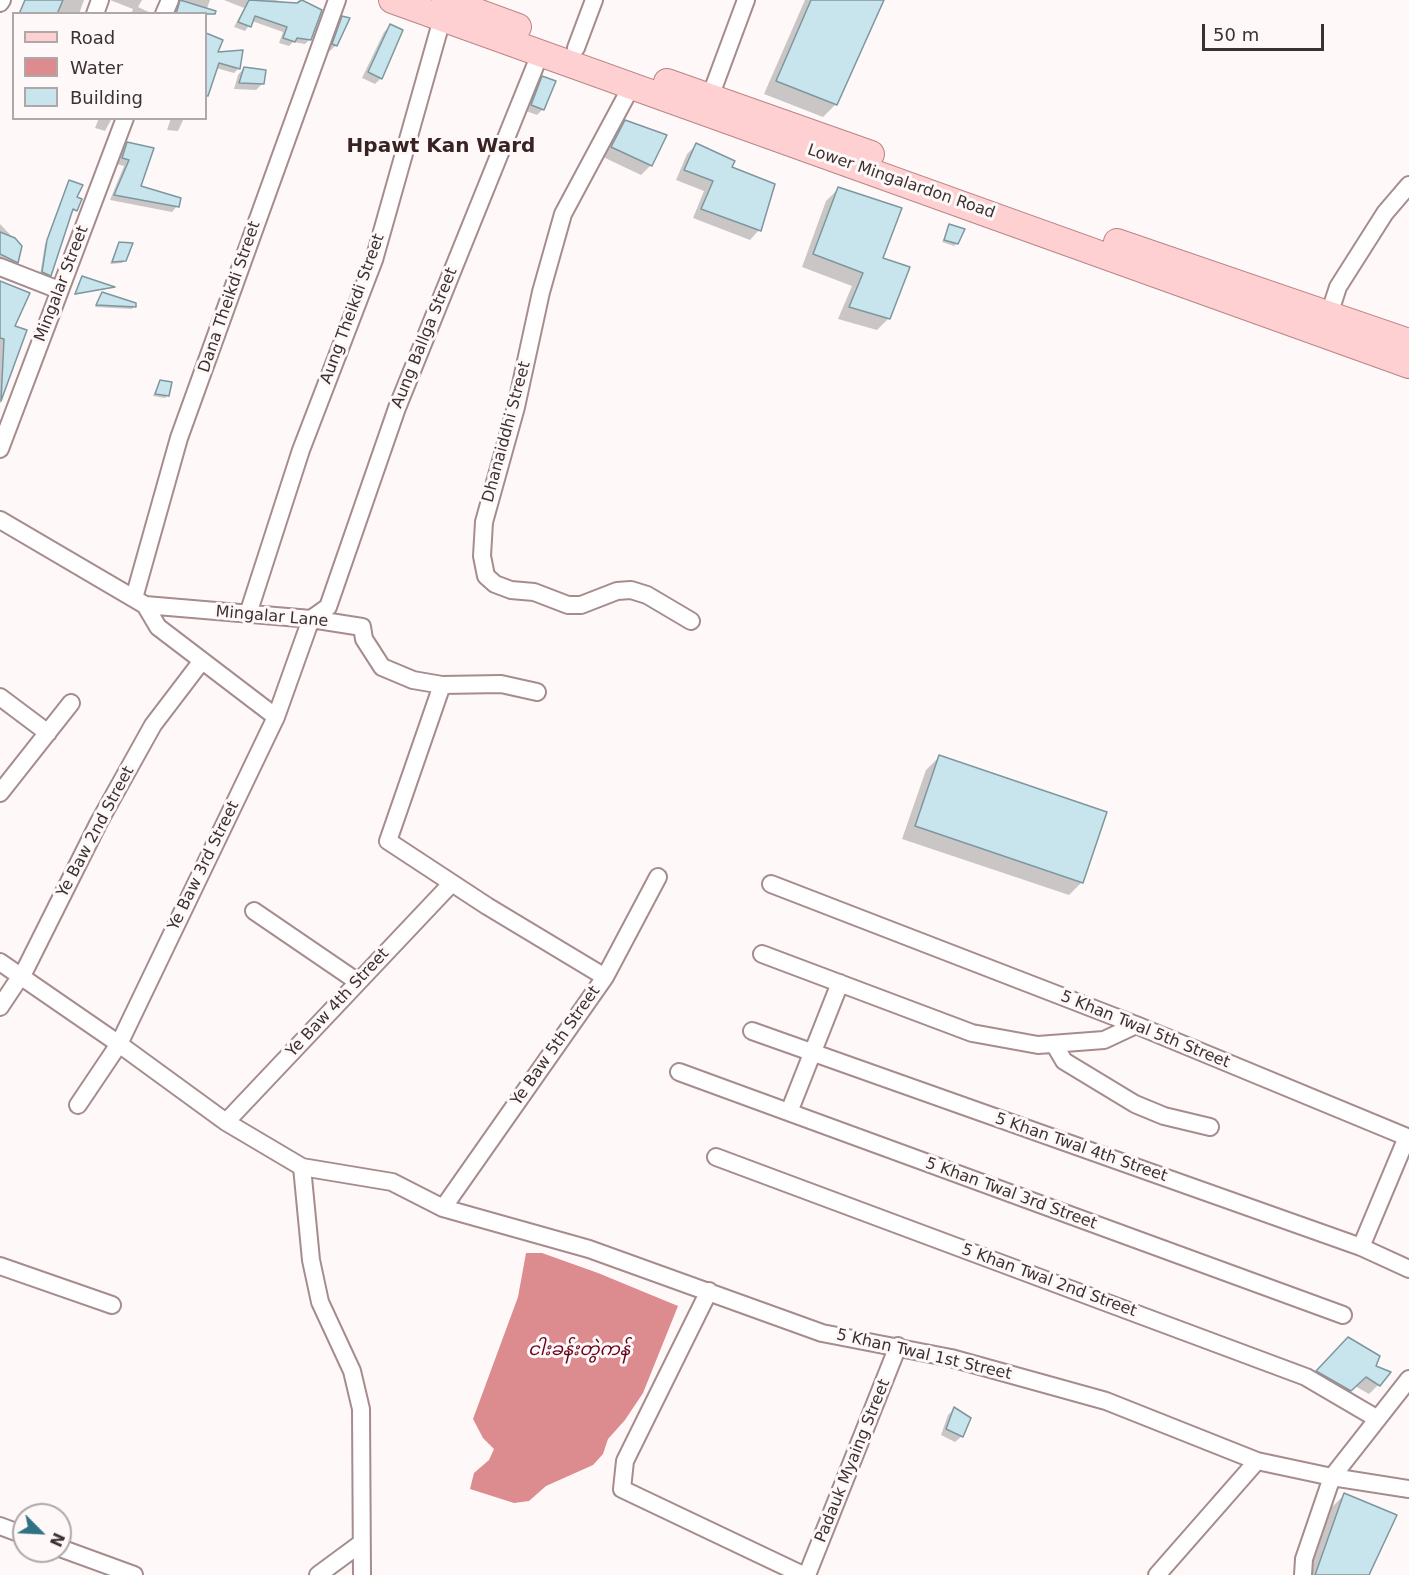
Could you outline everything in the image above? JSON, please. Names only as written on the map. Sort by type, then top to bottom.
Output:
[{"type":"main road","name":"Lower Mingalardon Road","points":[[392,0],[442,6],[576,48],[1027,212],[1326,325],[1409,365]]},
{"type":"main road","name":"Lower Mingalardon Road","points":[[442,6],[540,54],[1023,225],[1326,325],[1409,342]]},
{"type":"street","name":"Dana Theikdi Street","points":[[140,601],[179,438],[337,0]]},
{"type":"street","points":[[576,48],[594,0]]},
{"type":"street","points":[[710,97],[746,0]]},
{"type":"street","name":"Aung Theikdi Street","points":[[248,614],[301,450],[374,260],[442,6]]},
{"type":"street","name":"Aung Ballga Street","points":[[311,619],[328,607],[397,408],[540,54]]},
{"type":"street","name":"Dhanaiddhi Street","points":[[631,87],[563,214],[541,292],[516,407],[484,522],[482,556],[486,576],[495,584],[511,590],[534,592],[568,605],[581,605],[617,591],[631,590],[647,595],[691,621]]},
{"type":"street","name":"Mingalar Street","points":[[0,449],[123,120]]},
{"type":"street","points":[[1326,325],[1338,287],[1385,213],[1409,185]]},
{"type":"street","points":[[0,267],[59,290]]},
{"type":"street","name":"Mingalar Lane","points":[[0,520],[140,601],[311,619],[362,627],[364,639],[382,667],[423,684],[501,684],[537,692]]},
{"type":"street","points":[[140,601],[158,627],[276,717]]},
{"type":"street","name":"Ye Baw 3rd Street","points":[[78,1105],[119,1044],[276,717],[311,619]]},
{"type":"street","name":"Ye Baw 2nd Street","points":[[0,1007],[22,975],[99,822],[153,725],[201,662]]},
{"type":"street","points":[[442,685],[388,841],[451,884],[605,977]]},
{"type":"street","points":[[0,697],[48,733]]},
{"type":"street","points":[[0,793],[71,703]]},
{"type":"street","name":"Ye Baw 5th Street","points":[[442,1208],[605,977],[658,877]]},
{"type":"street","name":"Ye Baw 4th Street","points":[[226,1122],[451,884]]},
{"type":"street","name":"5 Khan Twal 5th Street","points":[[771,884],[1136,1025],[1408,1135],[1361,1247]]},
{"type":"street","points":[[254,911],[358,982]]},
{"type":"street","points":[[762,954],[972,1033],[1038,1045],[1104,1040],[1136,1025]]},
{"type":"street","points":[[0,962],[22,975],[226,1122],[302,1167],[311,1260],[320,1302],[352,1371],[361,1409],[360,1544],[362,1575]]},
{"type":"street","points":[[789,1112],[840,983]]},
{"type":"street","name":"5 Khan Twal 4th Street","points":[[752,1031],[1361,1247],[1409,1269]]},
{"type":"street","points":[[1054,1044],[1064,1061],[1135,1104],[1164,1116],[1210,1127]]},
{"type":"street","name":"5 Khan Twal 3rd Street","points":[[679,1072],[1343,1315]]},
{"type":"street","name":"5 Khan Twal 2nd Street","points":[[716,1157],[1306,1377],[1376,1418]]},
{"type":"street","name":"5 Khan Twal 1st Street","points":[[302,1167],[392,1182],[442,1208],[589,1249],[822,1333],[898,1346],[1106,1401],[1257,1461],[1332,1477],[1409,1489]]},
{"type":"street","points":[[0,1266],[112,1305]]},
{"type":"street","points":[[709,1291],[625,1461],[622,1489],[805,1575]]},
{"type":"street","name":"Padauk Myaing Street","points":[[805,1575],[898,1346]]},
{"type":"street","points":[[1303,1575],[1304,1559],[1332,1477],[1376,1418],[1409,1379]]},
{"type":"street","points":[[1157,1575],[1257,1461]]},
{"type":"street","points":[[318,1575],[360,1544]]},
{"type":"street","points":[[72,1552],[134,1575]]},
{"type":"water","name":"ငါးခန်းတွဲကန်","points":[[526,1253],[542,1253],[678,1306],[643,1393],[625,1420],[608,1439],[603,1454],[593,1465],[546,1486],[529,1501],[514,1503],[470,1489],[474,1473],[489,1460],[494,1449],[483,1438],[473,1419],[518,1297]]},
{"type":"building","points":[[25,0],[63,0],[58,12],[20,12]]},
{"type":"building","points":[[180,0],[216,11],[215,14],[177,12]]},
{"type":"building","points":[[249,0],[297,3],[302,0],[322,10],[311,40],[297,38],[295,42],[283,38],[287,27],[255,16],[251,27],[238,22]]},
{"type":"building","points":[[811,0],[884,0],[837,105],[776,81]]},
{"type":"building","points":[[342,16],[350,18],[337,46],[332,44]]},
{"type":"building","points":[[390,24],[403,30],[382,79],[368,72]]},
{"type":"building","points":[[207,33],[223,40],[218,52],[243,50],[240,69],[219,63],[208,96]]},
{"type":"building","points":[[244,67],[266,70],[264,84],[239,83]]},
{"type":"building","points":[[542,76],[556,81],[544,110],[531,105]]},
{"type":"building","points":[[625,120],[667,135],[652,166],[611,147]]},
{"type":"building","points":[[127,142],[154,148],[141,186],[181,198],[179,207],[114,195],[129,160],[122,158]]},
{"type":"building","points":[[696,143],[735,161],[732,167],[775,184],[761,231],[701,209],[713,181],[684,170]]},
{"type":"building","points":[[69,180],[83,185],[77,197],[82,199],[77,211],[73,209],[51,276],[42,272],[47,240]]},
{"type":"building","points":[[838,187],[902,208],[883,258],[910,267],[890,319],[849,307],[863,273],[813,254]]},
{"type":"building","points":[[949,224],[965,229],[958,244],[944,240]]},
{"type":"building","points":[[0,232],[15,238],[22,246],[18,263],[0,254]]},
{"type":"building","points":[[119,242],[133,243],[126,261],[112,262]]},
{"type":"building","points":[[82,276],[115,287],[75,294]]},
{"type":"building","points":[[0,281],[30,293],[15,326],[27,330],[1,401],[4,339],[0,338]]},
{"type":"building","points":[[102,292],[136,303],[136,307],[96,305]]},
{"type":"building","points":[[160,380],[172,382],[169,396],[155,394]]},
{"type":"building","points":[[939,755],[1107,812],[1083,883],[915,826]]},
{"type":"building","points":[[1348,1337],[1380,1356],[1376,1366],[1391,1372],[1380,1386],[1366,1377],[1351,1391],[1316,1371]]},
{"type":"building","points":[[954,1407],[971,1418],[963,1437],[946,1429]]},
{"type":"building","points":[[1344,1493],[1397,1515],[1369,1575],[1315,1575]]},
{"type":"district","name":"Hpawt Kan Ward","points":[[441,147]]}]
